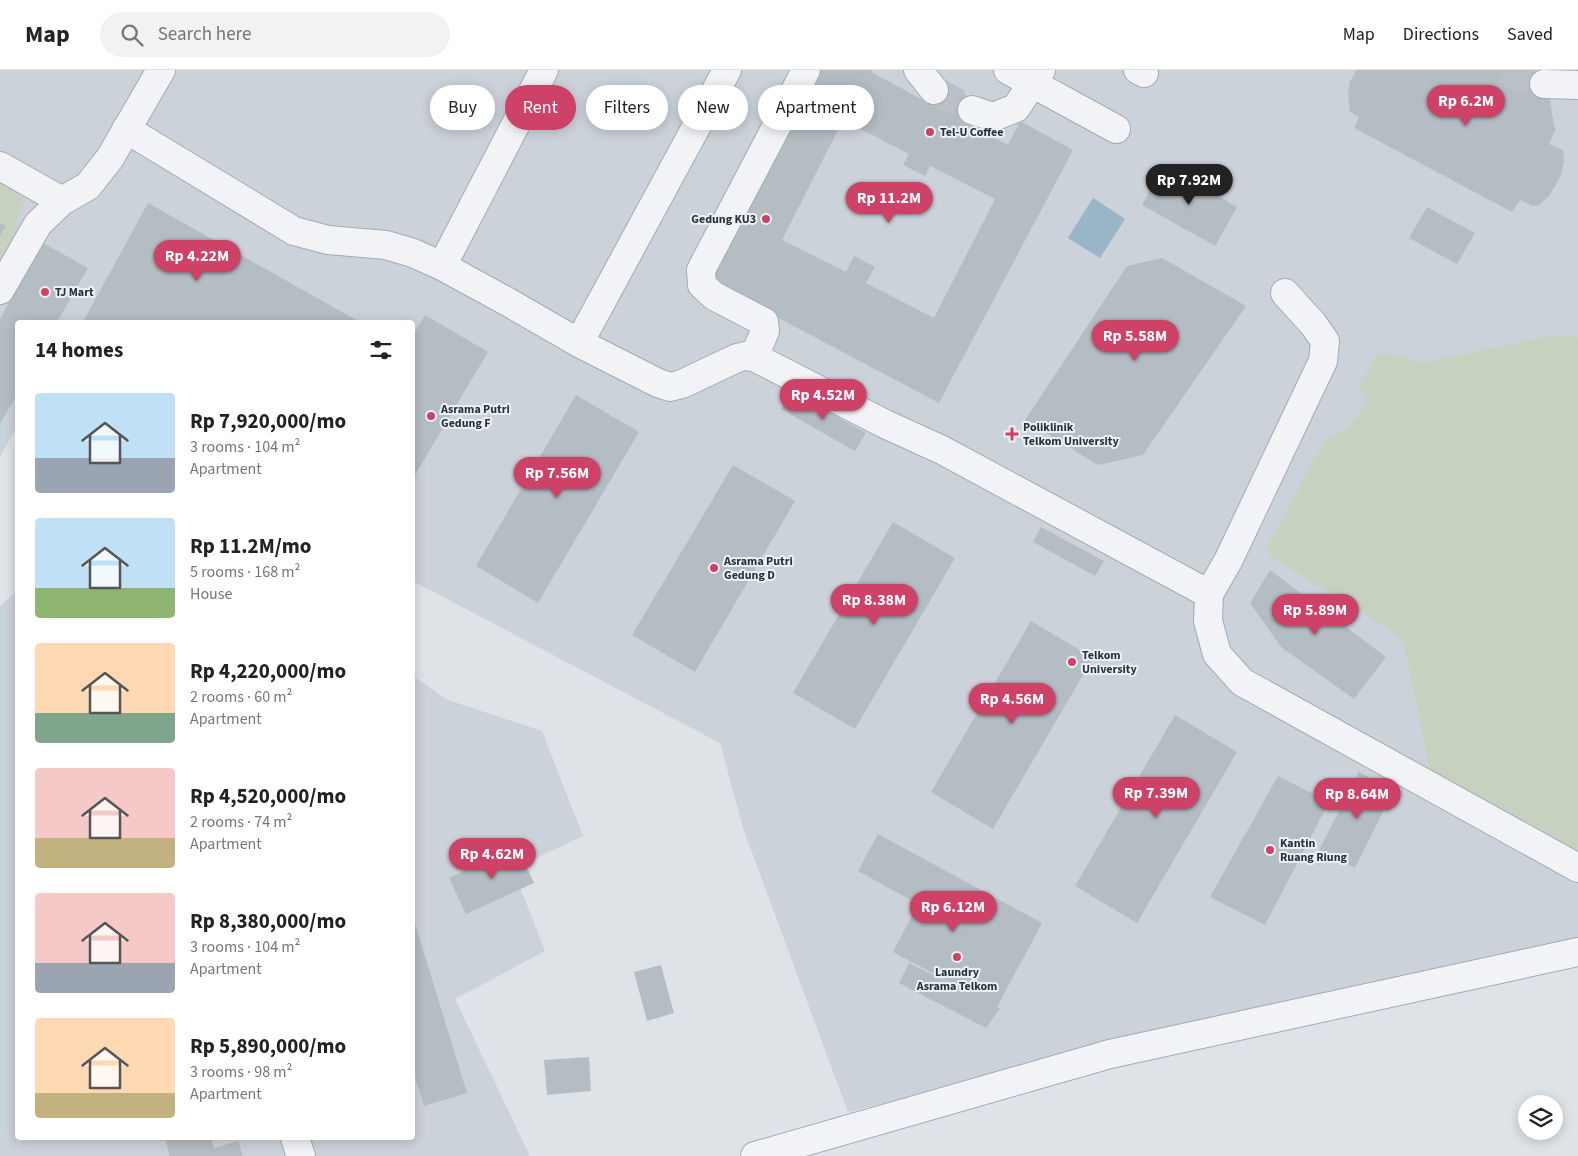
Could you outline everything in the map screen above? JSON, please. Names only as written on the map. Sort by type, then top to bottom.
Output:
[{"type":"street","points":[[0,290],[38,224],[62,201],[88,186],[110,158],[161,70]]},
{"type":"street","points":[[442,266],[544,70]]},
{"type":"street","points":[[579,343],[727,70]]},
{"type":"street","points":[[754,357],[765,331],[764,322],[714,296],[702,285],[701,270],[806,70]]},
{"type":"street","points":[[1008,70],[1037,77],[1116,129]]},
{"type":"street","points":[[1575,70],[1578,74]]},
{"type":"street","points":[[972,110],[993,117],[1010,112],[1016,108],[1037,77]]},
{"type":"street","points":[[1544,84],[1578,85]]},
{"type":"street","points":[[126,129],[294,231],[328,240],[386,245],[413,253],[442,266],[579,343],[658,383],[670,387],[682,384],[738,358],[744,356],[754,357],[885,424],[942,450],[1209,594]]},
{"type":"street","points":[[0,166],[62,201]]},
{"type":"street","points":[[1285,293],[1313,324],[1325,341],[1323,361],[1232,553],[1209,594],[1208,621],[1217,654],[1242,682],[1578,868]]},
{"type":"street","points":[[755,1156],[1110,1054],[1578,952]]},
{"type":"street","points":[[296,1140],[301,1156]]},
{"type":"shaded area","name":"Telkom University","points":[[0,70],[1578,70],[1578,940],[1130,1043],[848,1112],[744,831],[720,743],[415,582],[415,320],[15,320],[15,430],[0,457]]},
{"type":"shaded area","points":[[15,593],[15,1140],[415,1140],[415,677],[448,700],[542,731],[583,836],[513,869],[545,951],[455,999],[530,1156],[0,1156],[0,606]]},
{"type":"green space","points":[[0,184],[25,199],[15,223],[40,237],[0,303]]},
{"type":"green space","points":[[1556,335],[1572,335],[1578,339],[1578,850],[1430,769],[1404,644],[1396,633],[1270,556],[1267,547],[1326,438],[1350,427],[1366,402],[1359,386],[1376,355],[1388,354],[1425,362]]},
{"type":"water","points":[[1093,198],[1125,219],[1100,258],[1068,238]]},
{"type":"building","name":"Gedung KU3","points":[[819,70],[872,70],[871,72],[927,102],[938,80],[977,101],[965,123],[1008,145],[1020,121],[1073,150],[939,403],[707,280],[787,130],[838,130],[782,240],[846,272],[854,256],[875,267],[866,283],[934,318],[995,199],[930,166],[925,176],[903,165],[909,154],[862,130],[874,130],[874,85],[811,85]]},
{"type":"building","points":[[1357,70],[1535,70],[1549,94],[1554,126],[1556,128],[1549,144],[1563,150],[1564,159],[1561,175],[1557,183],[1549,196],[1539,205],[1533,206],[1520,200],[1512,212],[1354,128],[1359,117],[1350,112],[1348,95],[1350,81]]},
{"type":"building","points":[[1164,165],[1237,207],[1215,246],[1142,205]]},
{"type":"building","points":[[148,203],[356,320],[84,320]]},
{"type":"building","points":[[1427,207],[1475,233],[1457,264],[1409,238]]},
{"type":"building","points":[[0,223],[6,226],[0,236]]},
{"type":"building","name":"TJ Mart","points":[[43,243],[88,268],[58,320],[15,320],[15,398],[0,424],[0,319]]},
{"type":"building","points":[[1162,258],[1246,306],[1143,455],[1098,465],[1025,420],[1127,266]]},
{"type":"building","name":"Asrama Putri Gedung F","points":[[425,315],[488,352],[415,475],[415,332]]},
{"type":"building","points":[[790,391],[866,433],[855,451],[781,409]]},
{"type":"building","points":[[576,395],[639,432],[538,603],[476,566]]},
{"type":"building","name":"Asrama Putri Gedung D","points":[[733,465],[795,501],[695,672],[632,635]]},
{"type":"building","points":[[893,522],[955,558],[855,729],[793,693]]},
{"type":"building","points":[[1041,527],[1104,561],[1095,576],[1033,542]]},
{"type":"building","points":[[1270,570],[1386,657],[1354,699],[1281,647],[1250,603]]},
{"type":"building","points":[[1031,621],[1093,658],[993,829],[931,792]]},
{"type":"building","points":[[1175,715],[1237,752],[1137,923],[1075,886]]},
{"type":"building","points":[[1359,772],[1394,790],[1355,868],[1319,850]]},
{"type":"building","name":"Kantin Ruang Riung","points":[[1278,776],[1329,802],[1265,925],[1210,897]]},
{"type":"building","points":[[878,834],[1042,923],[997,1007],[1000,1008],[986,1028],[899,983],[909,963],[966,991],[893,952],[918,904],[858,871]]},
{"type":"building","points":[[517,846],[534,883],[466,914],[449,878]]},
{"type":"building","points":[[415,924],[467,1093],[424,1106],[415,1077]]},
{"type":"building","points":[[661,965],[674,1013],[647,1021],[634,972]]},
{"type":"building","points":[[589,1057],[591,1091],[547,1095],[544,1060]]},
{"type":"building","points":[[166,1140],[212,1140],[214,1148],[238,1141],[243,1156],[170,1156]]},
{"type":"tunnel","points":[[1505,70],[1517,77],[1544,84]]},
{"type":"tunnel","points":[[934,90],[972,110]]},
{"type":"place","name":"Tel-U Coffee","points":[[930,132]]},
{"type":"place","name":"Gedung KU3","points":[[766,219]]},
{"type":"place","name":"TJ Mart","points":[[45,292]]},
{"type":"place","name":"Asrama Putri Gedung F","points":[[431,416]]},
{"type":"place","name":"Poliklinik Telkom University","points":[[1012,434]]},
{"type":"place","name":"Asrama Putri Gedung D","points":[[714,568]]},
{"type":"place","name":"Telkom University","points":[[1072,662]]},
{"type":"place","name":"Kantin Ruang Riung","points":[[1270,850]]},
{"type":"place","name":"Laundry Asrama Telkom","points":[[957,957]]}]
